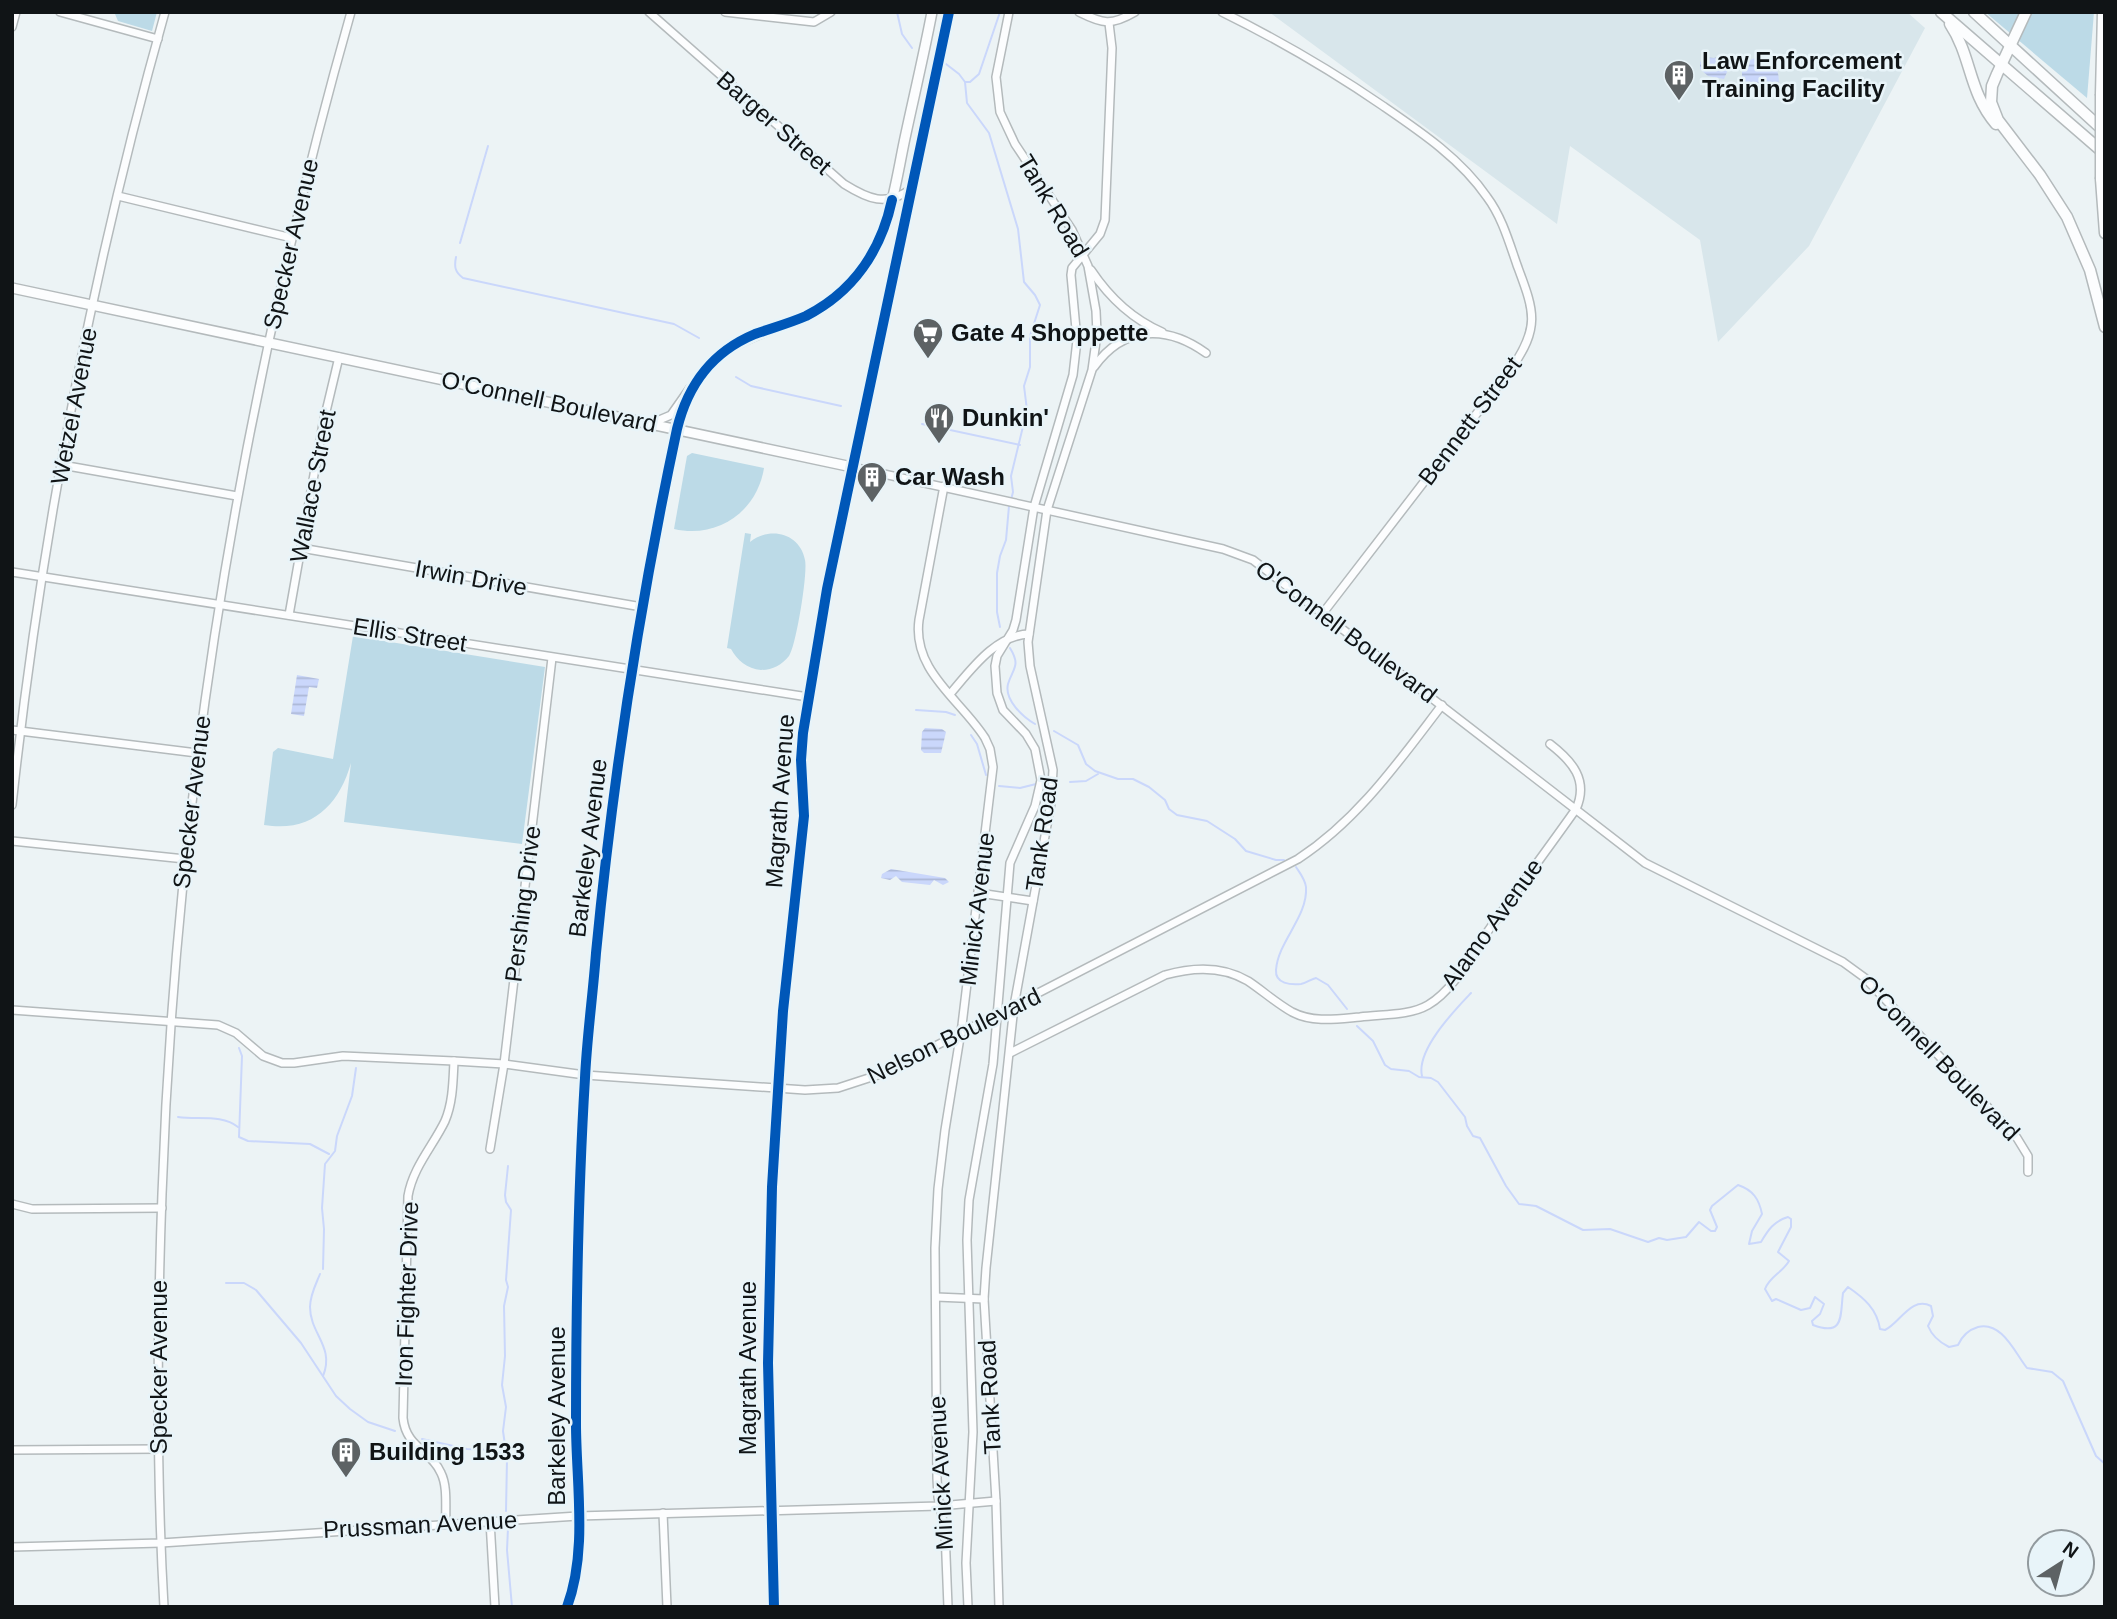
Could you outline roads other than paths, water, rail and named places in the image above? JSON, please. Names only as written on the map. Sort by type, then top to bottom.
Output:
[{"type":"highway","points":[[1941,12],[2105,154]]},
{"type":"highway","points":[[1941,12],[1962,46],[1969,75],[1981,104],[2040,175],[2067,217],[2090,271],[2105,327]]},
{"type":"highway","points":[[1973,12],[2105,131]]},
{"type":"highway","points":[[2008,136],[1991,102],[1992,86],[2026,12]]},
{"type":"highway","points":[[2103,12],[2101,179],[2105,233]]},
{"type":"main road","name":"Barkeley Avenue","points":[[567,1607],[578,1567],[578,1256],[585,1075],[603,881],[642,607],[677,429],[682,409],[695,382],[711,362],[731,346],[752,335],[804,316],[828,303],[861,272],[876,248],[886,225],[892,200],[932,12]]},
{"type":"main road","name":"Magrath Avenue","points":[[774,1607],[768,1363],[777,1089],[804,816],[801,760],[808,697],[827,589],[950,12]]},
{"type":"main road","name":"O'Connell Boulevard","points":[[12,288],[852,467]]},
{"type":"street","points":[[12,27],[16,12]]},
{"type":"street","points":[[60,12],[158,39]]},
{"type":"street","name":"Wetzel Avenue","points":[[12,805],[17,730],[62,465],[93,305],[165,12]]},
{"type":"street","name":"Specker Avenue","points":[[164,1607],[158,1326],[162,1208],[171,1021],[197,753],[237,496],[268,342],[351,12]]},
{"type":"street","name":"Barger Street","points":[[649,12],[844,184],[872,198],[892,200]]},
{"type":"street","points":[[725,12],[814,22],[831,12]]},
{"type":"street","name":"Tank Road","points":[[999,1607],[996,1501],[984,1298],[1014,1006],[1054,781],[1029,658],[1029,634],[1047,510],[1092,370],[1096,341],[1096,312],[1088,266],[1072,230],[1015,144],[997,98],[996,77],[1009,12]]},
{"type":"street","points":[[1079,12],[1100,22],[1109,23],[1135,12]]},
{"type":"street","name":"Bennett Street","points":[[1222,12],[1295,49],[1331,71],[1416,129],[1466,172],[1500,218],[1533,313],[1530,335],[1511,369],[1323,613]]},
{"type":"street","points":[[968,1607],[967,1555],[973,1433],[967,1240],[970,1200],[993,1064],[1010,863],[1035,806],[1041,780],[1035,749],[1026,734],[1008,718],[999,702],[995,666],[1000,648],[1016,620],[1034,507],[1073,375],[1077,340],[1071,275],[1076,262],[1100,234],[1105,220],[1112,48],[1109,23]]},
{"type":"street","points":[[892,200],[911,189]]},
{"type":"street","points":[[118,196],[292,238]]},
{"type":"street","points":[[1088,266],[1108,293],[1145,324],[1189,342],[1206,353]]},
{"type":"street","points":[[1092,370],[1108,350],[1127,338],[1143,334],[1166,334]]},
{"type":"street","name":"Wallace Street","points":[[289,615],[323,424],[338,358]]},
{"type":"street","points":[[650,423],[671,415],[695,382]]},
{"type":"street","points":[[62,465],[237,496]]},
{"type":"street","name":"O'Connell Boulevard","points":[[852,467],[1235,552],[1260,565],[1655,868],[1858,972],[1873,984],[2017,1138],[2028,1156],[2028,1172]]},
{"type":"street","name":"Minick Avenue","points":[[944,486],[918,629],[924,658],[989,743],[993,776],[961,1033],[938,1189],[937,1478],[939,1506],[945,1531],[948,1607]]},
{"type":"street","name":"Irwin Drive","points":[[301,548],[642,607]]},
{"type":"street","name":"Ellis Street","points":[[12,572],[808,697]]},
{"type":"street","points":[[950,694],[976,664],[1007,639],[1029,634]]},
{"type":"street","name":"Pershing Drive","points":[[490,1149],[504,1064],[552,658]]},
{"type":"street","name":"Nelson Boulevard","points":[[12,1010],[211,1024],[241,1036],[263,1056],[282,1063],[343,1056],[504,1064],[585,1075],[777,1089],[825,1090],[855,1084],[881,1074],[998,1015],[1251,885],[1308,852],[1344,823],[1370,797],[1442,705]]},
{"type":"street","points":[[17,730],[197,753]]},
{"type":"street","points":[[1550,744],[1570,761],[1578,773],[1581,788],[1576,809]]},
{"type":"street","name":"Alamo Avenue","points":[[1010,1053],[1165,975],[1189,970],[1213,969],[1234,975],[1292,1012],[1313,1019],[1342,1019],[1422,1008],[1437,998],[1455,978],[1576,809]]},
{"type":"street","points":[[12,841],[185,859]]},
{"type":"street","points":[[978,893],[1033,901]]},
{"type":"street","name":"Iron Fighter Drive","points":[[446,1524],[441,1473],[408,1437],[403,1418],[408,1196],[415,1172],[446,1116],[452,1096],[454,1061]]},
{"type":"street","points":[[12,1204],[32,1209],[162,1208]]},
{"type":"street","points":[[936,1297],[984,1298]]},
{"type":"street","points":[[12,1450],[159,1450]]},
{"type":"street","name":"Prussman Avenue","points":[[12,1547],[161,1543],[578,1516],[939,1506],[996,1501]]},
{"type":"street","points":[[663,1513],[667,1607]]},
{"type":"street","points":[[490,1521],[495,1607]]},
{"type":"waterway","points":[[897,12],[902,34],[912,48]]},
{"type":"waterway","points":[[965,82],[970,82],[979,74],[1000,12]]},
{"type":"waterway","points":[[946,64],[965,82],[967,103],[989,133],[1018,229],[1024,282],[1040,305],[1030,336],[1030,367],[1024,386],[1027,410],[1011,476],[1011,500]]},
{"type":"waterway","points":[[460,243],[488,146]]},
{"type":"waterway","points":[[456,257],[456,269],[463,278],[674,324],[699,338]]},
{"type":"waterway","points":[[736,377],[751,386],[841,406]]},
{"type":"waterway","points":[[922,424],[1020,445]]},
{"type":"waterway","points":[[1000,627],[997,612],[997,573],[1006,540],[1009,506]]},
{"type":"waterway","points":[[1010,648],[1016,663],[1008,684],[1009,696],[1020,712],[1035,724]]},
{"type":"waterway","points":[[916,710],[955,715]]},
{"type":"waterway","points":[[1054,731],[1078,745],[1086,764],[1095,771],[1118,779],[1133,779],[1165,800],[1169,809],[1177,815],[1207,821],[1235,839],[1246,851],[1284,860]]},
{"type":"waterway","points":[[971,735],[977,744],[986,775]]},
{"type":"waterway","points":[[1070,782],[1086,781],[1098,774]]},
{"type":"waterway","points":[[999,786],[1020,788],[1036,784]]},
{"type":"waterway","points":[[1296,867],[1306,887],[1305,898],[1278,959],[1276,975],[1284,983],[1293,984],[1316,978],[1328,985],[1347,1009]]},
{"type":"waterway","points":[[1422,1076],[1422,1066],[1430,1043],[1446,1020],[1471,993]]},
{"type":"waterway","points":[[1357,1026],[1373,1041],[1385,1065],[1438,1082],[1465,1117],[1473,1136],[1480,1138],[1519,1204],[1536,1206],[1583,1230],[1610,1229],[1648,1242],[1659,1238],[1667,1240],[1686,1237],[1699,1222],[1715,1231],[1717,1227],[1710,1210],[1712,1206],[1738,1185],[1743,1187],[1754,1196],[1762,1214],[1752,1231],[1749,1244],[1761,1242],[1775,1224],[1788,1217],[1791,1219],[1791,1227],[1778,1252],[1789,1261],[1765,1289],[1772,1301],[1776,1299],[1801,1310],[1810,1308],[1815,1297],[1824,1304],[1820,1314],[1812,1321],[1813,1325],[1831,1328],[1839,1322],[1843,1293],[1848,1287],[1869,1305],[1880,1329],[1885,1330],[1912,1307],[1924,1304],[1931,1306],[1933,1316],[1928,1326],[1930,1330],[1949,1347],[1958,1345],[1974,1328],[1987,1326],[1994,1329],[2007,1340],[2027,1368],[2052,1372],[2063,1381],[2096,1456],[2105,1464]]},
{"type":"waterway","points":[[239,1048],[242,1056],[239,1137],[248,1141],[310,1144],[329,1154]]},
{"type":"waterway","points":[[323,1269],[322,1208],[325,1164],[335,1151],[337,1136],[352,1096],[356,1068]]},
{"type":"waterway","points":[[178,1117],[225,1120],[238,1127]]},
{"type":"waterway","points":[[506,1511],[507,1459],[503,1431],[506,1407],[502,1385],[511,1210],[505,1195],[508,1166]]},
{"type":"waterway","points":[[320,1274],[310,1307],[326,1357],[323,1376]]},
{"type":"waterway","points":[[226,1283],[244,1283],[256,1290],[301,1343],[336,1396],[368,1422],[395,1431]]},
{"type":"waterway","points":[[422,1439],[467,1449],[495,1450],[506,1456]]},
{"type":"waterway","points":[[508,1528],[507,1550],[512,1607]]},
{"type":"place","name":"Law Enforcement Training Facility","points":[[1679,102]]},
{"type":"place","name":"Gate 4 Shoppette","points":[[928,360]]},
{"type":"place","name":"Dunkin'","points":[[939,445]]},
{"type":"place","name":"Car Wash","points":[[872,504]]},
{"type":"place","name":"Building 1533","points":[[346,1479]]}]
